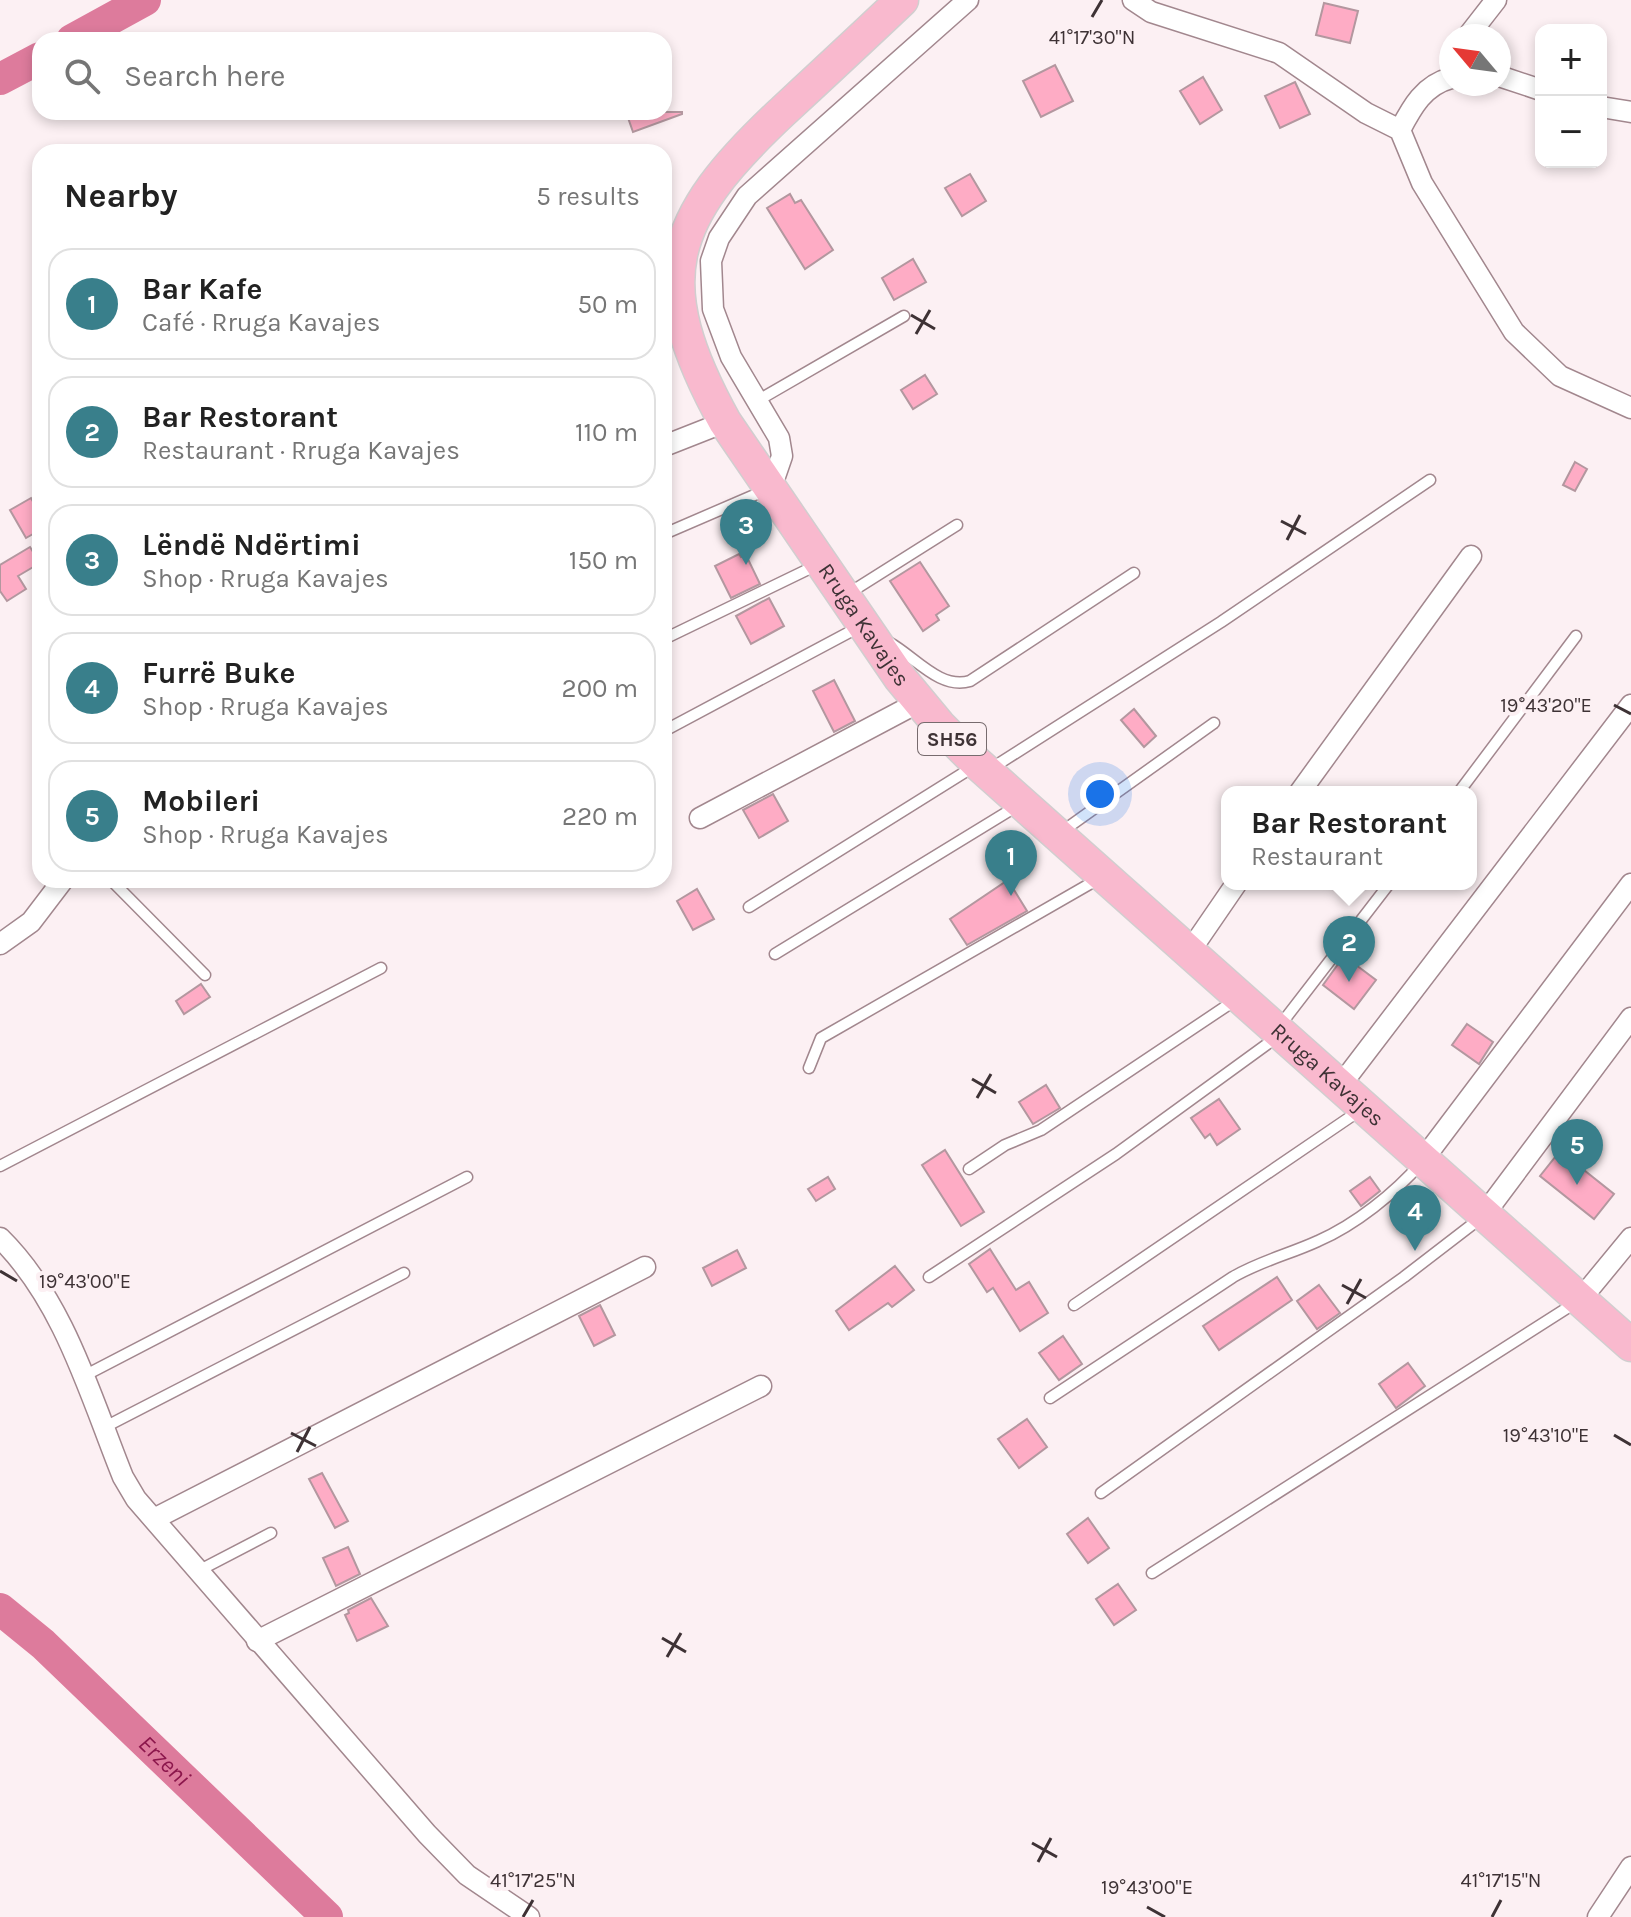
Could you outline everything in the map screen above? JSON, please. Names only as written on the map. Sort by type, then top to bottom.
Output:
[{"type":"main road","name":"Rruga Kavajes","points":[[902,0],[735,158],[703,197],[690,224],[679,268],[681,314],[694,364],[725,422],[919,702],[982,768],[1631,1345]]},
{"type":"street","points":[[771,488],[779,475],[781,447],[731,357],[713,309],[711,261],[719,238],[747,196],[968,0]]},
{"type":"street","points":[[1133,0],[1151,12],[1279,53],[1366,113],[1400,130],[1422,183],[1514,332],[1560,376],[1631,408]]},
{"type":"street","points":[[1477,24],[1496,0]]},
{"type":"street","points":[[1511,80],[1535,88]]},
{"type":"street","points":[[1400,130],[1415,102],[1439,83]]},
{"type":"street","points":[[1607,108],[1631,112]]},
{"type":"street","points":[[672,443],[725,422]]},
{"type":"street","points":[[1304,786],[1471,556]]},
{"type":"street","points":[[700,818],[919,702]]},
{"type":"street","points":[[1340,1086],[1631,705]]},
{"type":"street","points":[[1422,1161],[1631,884]]},
{"type":"street","points":[[0,944],[31,922],[57,888]]},
{"type":"street","points":[[1190,951],[1232,890]]},
{"type":"street","points":[[1483,1216],[1631,1018]]},
{"type":"street","points":[[0,1238],[22,1260],[45,1291],[123,1477],[154,1519],[257,1641],[467,1875],[529,1917]]},
{"type":"street","points":[[1580,1300],[1631,1238]]},
{"type":"street","points":[[154,1519],[645,1267]]},
{"type":"street","points":[[257,1641],[761,1386]]},
{"type":"street","points":[[1598,1917],[1631,1867]]},
{"type":"lane","points":[[757,401],[904,316]]},
{"type":"lane","points":[[749,907],[1221,622],[1430,480]]},
{"type":"lane","points":[[672,531],[771,488]]},
{"type":"lane","points":[[845,596],[957,525]]},
{"type":"lane","points":[[672,635],[822,562]]},
{"type":"lane","points":[[672,727],[868,630],[947,682],[958,685],[970,681],[1134,573]]},
{"type":"lane","points":[[1464,786],[1576,636]]},
{"type":"lane","points":[[1058,834],[1214,723]]},
{"type":"lane","points":[[775,954],[1022,803]]},
{"type":"lane","points":[[809,1068],[821,1038],[1105,875]]},
{"type":"lane","points":[[119,888],[205,975]]},
{"type":"lane","points":[[929,1277],[1116,1154],[1279,1031],[1385,890]]},
{"type":"lane","points":[[0,1166],[381,968]]},
{"type":"lane","points":[[969,1169],[1005,1145],[1041,1130],[1241,997]]},
{"type":"lane","points":[[1074,1305],[1364,1108]]},
{"type":"lane","points":[[1050,1398],[1244,1270],[1336,1232],[1406,1180],[1422,1161]]},
{"type":"lane","points":[[82,1377],[467,1177]]},
{"type":"lane","points":[[1101,1493],[1404,1277],[1483,1216]]},
{"type":"lane","points":[[103,1428],[404,1273]]},
{"type":"lane","points":[[1152,1573],[1580,1300]]},
{"type":"lane","points":[[200,1570],[271,1533]]},
{"type":"building","points":[[1324,3],[1358,11],[1350,43],[1316,35]]},
{"type":"building","points":[[1055,65],[1073,101],[1041,117],[1023,81]]},
{"type":"building","points":[[1203,77],[1222,110],[1200,124],[1180,91]]},
{"type":"building","points":[[1295,82],[1310,114],[1280,128],[1265,96]]},
{"type":"building","points":[[629,120],[666,120],[633,132]]},
{"type":"building","points":[[970,174],[986,201],[962,216],[945,188]]},
{"type":"building","points":[[790,194],[795,203],[801,200],[833,250],[805,269],[767,208]]},
{"type":"building","points":[[913,259],[926,282],[894,300],[882,278]]},
{"type":"building","points":[[925,375],[937,394],[913,409],[901,390]]},
{"type":"building","points":[[1575,462],[1587,469],[1575,491],[1563,485]]},
{"type":"building","points":[[31,498],[32,535],[26,538],[10,510]]},
{"type":"building","points":[[30,547],[32,550],[32,568],[18,576],[26,589],[7,601],[0,591],[0,565]]},
{"type":"building","points":[[739,554],[741,557],[746,555],[760,584],[731,598],[715,566]]},
{"type":"building","points":[[920,562],[949,606],[936,615],[939,620],[923,631],[890,581]]},
{"type":"building","points":[[769,598],[784,626],[751,644],[736,616]]},
{"type":"building","points":[[834,680],[855,721],[834,732],[813,691]]},
{"type":"building","points":[[1134,709],[1156,736],[1144,747],[1121,720]]},
{"type":"building","points":[[773,794],[788,821],[759,838],[743,810]]},
{"type":"building","points":[[1008,880],[1027,911],[967,945],[950,919]]},
{"type":"building","points":[[697,889],[714,919],[693,930],[677,901]]},
{"type":"building","points":[[1344,956],[1376,980],[1354,1009],[1323,985]]},
{"type":"building","points":[[201,984],[210,997],[184,1014],[176,1001]]},
{"type":"building","points":[[1467,1024],[1493,1042],[1479,1064],[1452,1045]]},
{"type":"building","points":[[1046,1085],[1060,1108],[1033,1124],[1019,1102]]},
{"type":"building","points":[[1219,1099],[1240,1129],[1217,1145],[1210,1134],[1205,1138],[1191,1118]]},
{"type":"building","points":[[945,1150],[984,1212],[961,1226],[922,1165]]},
{"type":"building","points":[[1560,1151],[1614,1194],[1594,1219],[1540,1176]]},
{"type":"building","points":[[828,1177],[835,1189],[816,1201],[808,1189]]},
{"type":"building","points":[[1370,1177],[1380,1191],[1361,1206],[1350,1191]]},
{"type":"building","points":[[990,1249],[1016,1290],[1029,1282],[1048,1313],[1020,1331],[993,1288],[987,1292],[969,1264]]},
{"type":"building","points":[[737,1250],[746,1268],[712,1286],[703,1268]]},
{"type":"building","points":[[895,1266],[914,1290],[892,1307],[888,1303],[849,1330],[836,1311]]},
{"type":"building","points":[[1277,1277],[1292,1300],[1219,1350],[1203,1326]]},
{"type":"building","points":[[1319,1285],[1340,1313],[1317,1329],[1297,1301]]},
{"type":"building","points":[[600,1305],[615,1335],[594,1346],[579,1316]]},
{"type":"building","points":[[1063,1336],[1082,1364],[1059,1380],[1039,1353]]},
{"type":"building","points":[[1408,1363],[1425,1386],[1396,1408],[1379,1384]]},
{"type":"building","points":[[1027,1419],[1047,1447],[1019,1468],[998,1439]]},
{"type":"building","points":[[322,1473],[348,1521],[335,1528],[309,1479]]},
{"type":"building","points":[[1088,1518],[1109,1548],[1088,1563],[1067,1534]]},
{"type":"building","points":[[348,1547],[360,1574],[336,1586],[323,1558]]},
{"type":"building","points":[[1118,1584],[1136,1610],[1114,1625],[1096,1599]]},
{"type":"building","points":[[371,1598],[388,1626],[357,1641],[345,1615],[349,1613],[348,1610]]},
{"type":"waterway","name":"Erzeni","points":[[87,32],[145,0]]},
{"type":"waterway","name":"Erzeni","points":[[0,79],[32,62]]},
{"type":"waterway","name":"Erzeni","points":[[0,1609],[43,1644],[327,1917]]},
{"type":"place","name":"Lëndë Ndërtimi","points":[[746,565]]},
{"type":"place","name":"Bar Kafe","points":[[1011,896]]},
{"type":"place","name":"Bar Restorant","points":[[1349,982]]},
{"type":"place","name":"Mobileri","points":[[1577,1185]]},
{"type":"place","name":"Furrë Buke","points":[[1415,1251]]}]
